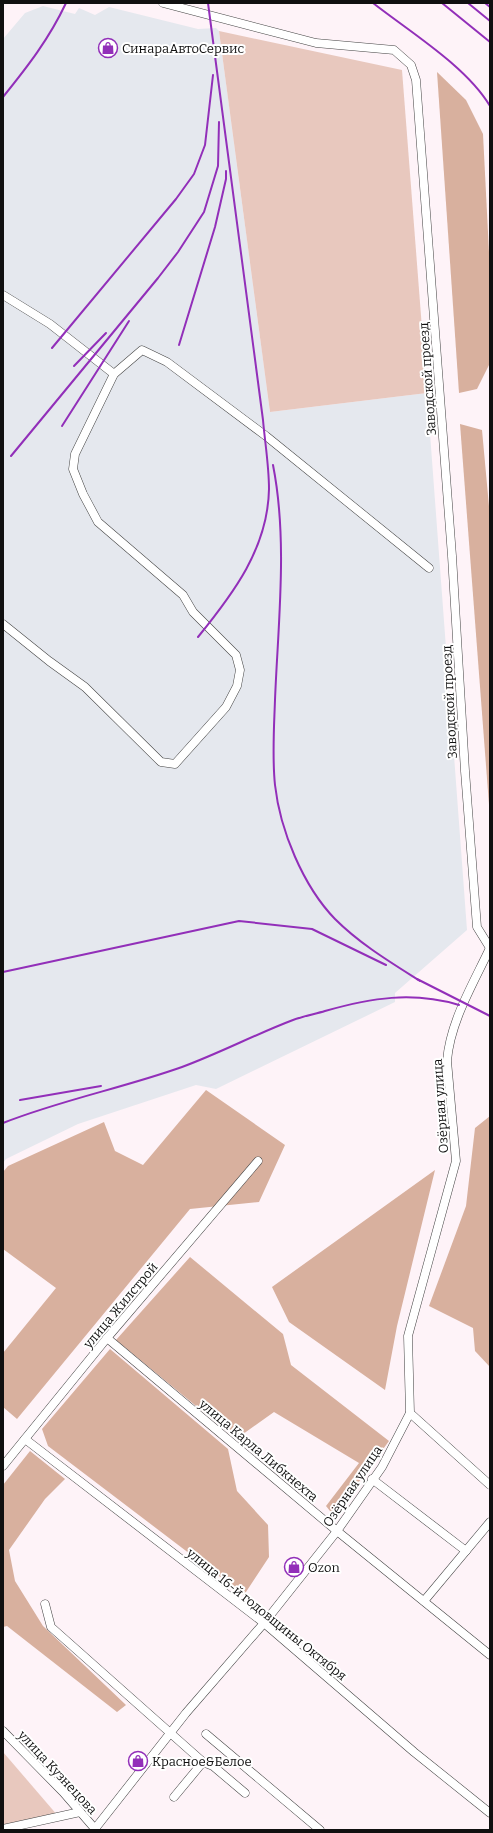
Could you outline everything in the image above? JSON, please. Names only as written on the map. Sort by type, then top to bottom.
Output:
[{"type":"street","name":"Заводской проезд","points":[[163,3],[316,43],[394,50],[412,65],[416,80],[452,548],[465,770],[477,927],[490,948]]},
{"type":"street","points":[[3,295],[50,324],[114,374]]},
{"type":"street","points":[[3,624],[49,661],[85,687],[160,762],[175,764],[226,707],[237,686],[240,670],[236,655],[193,612],[183,595],[98,522],[83,494],[73,469],[75,454],[114,374],[142,350],[167,362],[266,436],[429,568]]},
{"type":"street","name":"Озёрная улица","points":[[94,1830],[170,1733],[264,1623],[337,1531],[372,1479],[382,1467],[410,1413],[408,1336],[456,1161],[447,1061],[448,1046],[464,1003],[490,948]]},
{"type":"street","name":"улица Жилстрой","points":[[3,1466],[107,1338],[258,1161]]},
{"type":"street","name":"улица Карла Либкнехта","points":[[107,1338],[337,1531],[490,1655]]},
{"type":"street","points":[[410,1413],[490,1485]]},
{"type":"street","name":"улица 16-й годовщины Октября","points":[[25,1439],[264,1623],[414,1752],[490,1813]]},
{"type":"street","points":[[372,1479],[466,1551]]},
{"type":"street","points":[[424,1601],[490,1522]]},
{"type":"street","points":[[45,1604],[51,1627],[203,1762],[213,1766],[245,1793]]},
{"type":"street","name":"улица Кузнецова","points":[[3,1731],[64,1792],[94,1830]]},
{"type":"street","points":[[206,1734],[320,1830]]},
{"type":"street","points":[[174,1797],[203,1762]]},
{"type":"street","points":[[3,1829],[80,1812]]},
{"type":"shaded area","points":[[43,6],[75,14],[79,8],[95,15],[109,7],[198,29],[216,28],[219,31],[270,412],[427,393],[467,930],[395,993],[395,1002],[216,1089],[196,1085],[78,1124],[6,1159],[3,1163],[3,39],[25,13]]},
{"type":"shaded area","points":[[219,31],[402,70],[427,393],[270,412]]},
{"type":"shaded area","points":[[437,72],[466,100],[483,134],[490,272],[490,363],[477,389],[459,393]]},
{"type":"shaded area","points":[[460,424],[482,430],[490,517],[490,818]]},
{"type":"shaded area","points":[[206,1090],[285,1145],[259,1202],[190,1209],[17,1419],[3,1407],[3,1353],[56,1288],[3,1249],[3,1172],[8,1166],[104,1122],[115,1151],[143,1165]]},
{"type":"shaded area","points":[[490,1116],[490,1367],[475,1351],[473,1328],[429,1306],[466,1206],[475,1128]]},
{"type":"shaded area","points":[[435,1170],[397,1326],[385,1390],[289,1322],[272,1287]]},
{"type":"shaded area","points":[[190,1257],[283,1334],[291,1365],[389,1441],[334,1516],[326,1506],[359,1463],[274,1412],[236,1439],[116,1340]]},
{"type":"shaded area","points":[[110,1349],[228,1449],[237,1491],[268,1525],[269,1557],[244,1595],[48,1446],[42,1429]]},
{"type":"shaded area","points":[[30,1451],[65,1479],[45,1499],[9,1550],[15,1581],[43,1626],[126,1705],[117,1712],[7,1626],[3,1627],[3,1485]]},
{"type":"shaded area","points":[[3,1752],[58,1816],[3,1830]]},
{"type":"railway","points":[[3,97],[38,52],[66,3]]},
{"type":"railway","points":[[198,637],[224,604],[246,569],[262,531],[267,511],[269,489],[268,463],[263,420],[208,3]]},
{"type":"railway","points":[[373,3],[452,63],[480,91],[490,106]]},
{"type":"railway","points":[[442,3],[490,42]]},
{"type":"railway","points":[[468,3],[490,21]]},
{"type":"railway","points":[[485,3],[490,7]]},
{"type":"railway","points":[[52,348],[176,199],[194,174],[205,145],[213,75]]},
{"type":"railway","points":[[11,456],[158,278],[178,252],[204,212],[218,166],[219,122]]},
{"type":"railway","points":[[179,345],[215,227],[226,179],[226,171]]},
{"type":"railway","points":[[62,426],[129,321]]},
{"type":"railway","points":[[74,366],[106,333]]},
{"type":"railway","points":[[273,465],[278,494],[281,552],[274,764],[275,785],[282,820],[303,874],[323,906],[355,937],[420,981]]},
{"type":"railway","points":[[3,972],[239,921],[312,929],[386,965]]},
{"type":"railway","points":[[417,979],[490,1016]]},
{"type":"railway","points":[[3,1123],[182,1067],[293,1020],[342,1006],[375,1000],[408,997],[425,998],[459,1005]]},
{"type":"railway","points":[[20,1100],[101,1086]]},
{"type":"place","name":"СинараАвтоСервис","points":[[108,48]]},
{"type":"place","name":"Ozon","points":[[294,1567]]},
{"type":"place","name":"Красное&Белое","points":[[138,1761]]}]
